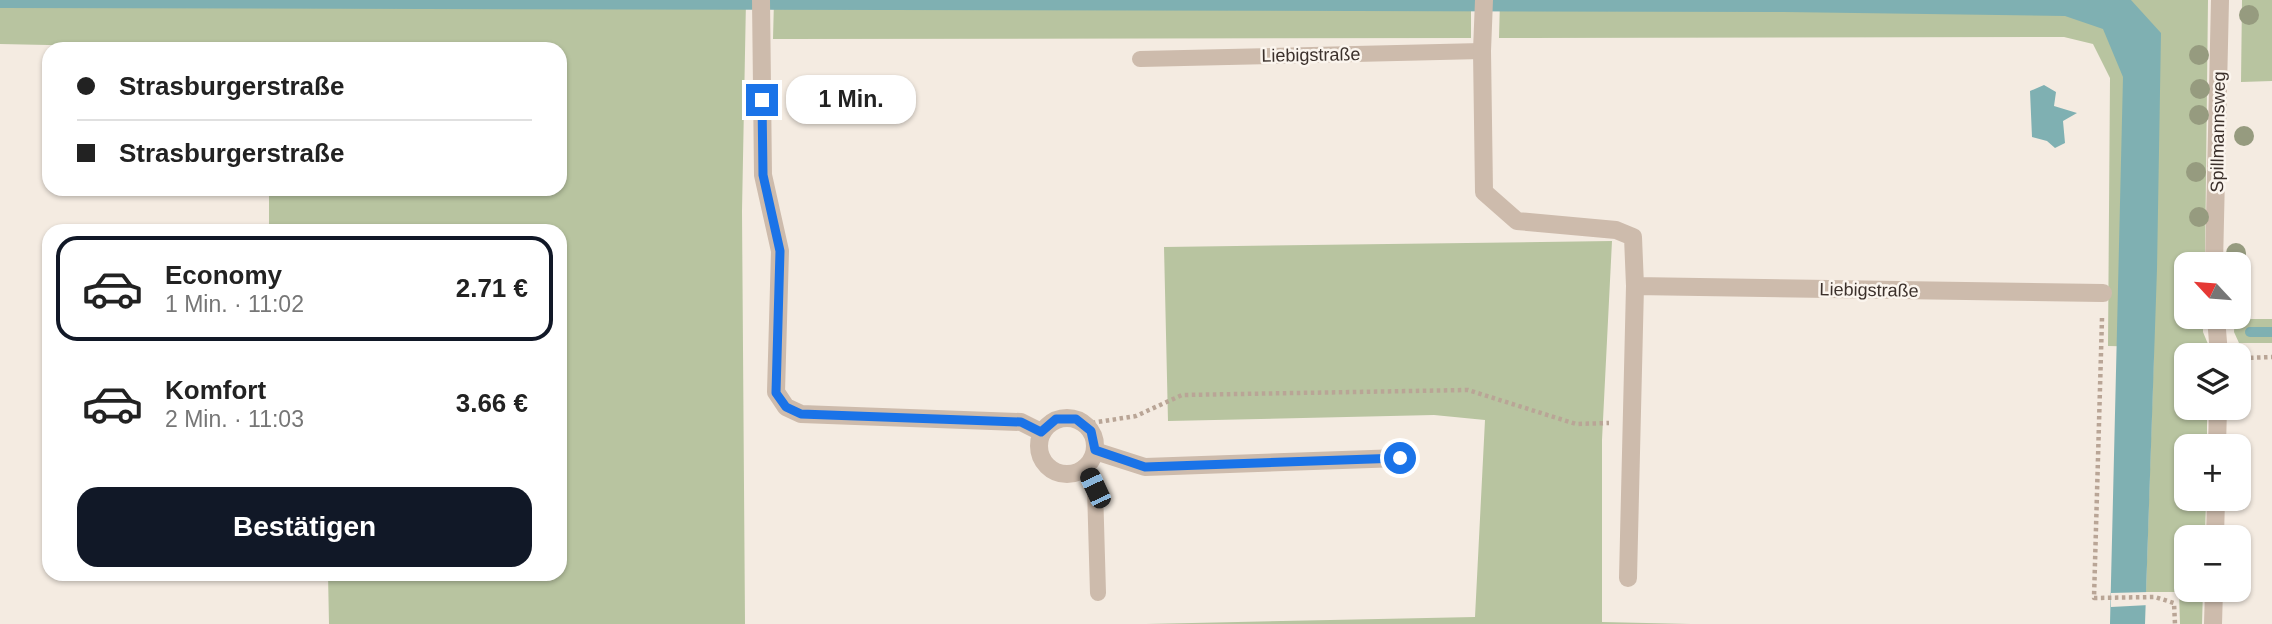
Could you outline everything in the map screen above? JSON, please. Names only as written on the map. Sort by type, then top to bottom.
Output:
[{"type":"street","points":[[761,0],[763,175],[780,251],[776,393],[786,407],[801,414],[1021,422],[1041,432]]},
{"type":"street","points":[[1484,0],[1484,192],[1517,221],[1616,230],[1633,237],[1635,286],[1628,578]]},
{"type":"street","name":"Spillmannsweg","points":[[2214,252],[2220,0]]},
{"type":"street","name":"Liebigstraße","points":[[1635,286],[2102,293]]},
{"type":"street","points":[[1056,419],[1076,419],[1084,424],[1094,440],[1095,450],[1085,468],[1068,475],[1049,468],[1039,452],[1041,432],[1056,419]]},
{"type":"street","points":[[1095,450],[1145,467],[1400,458]]},
{"type":"street","points":[[2213,624],[2214,602]]},
{"type":"lane","name":"Liebigstraße","points":[[1140,59],[1482,51]]},
{"type":"lane","points":[[1085,468],[1095,488],[1098,593]]},
{"type":"path","points":[[2102,293],[2094,598],[2154,597],[2174,603],[2175,624]]},
{"type":"path","points":[[2251,358],[2272,357]]},
{"type":"path","points":[[1084,424],[1136,416],[1182,395],[1468,390],[1576,424],[1631,422]]},
{"type":"green space","points":[[0,0],[746,0],[742,211],[745,624],[329,624],[328,581],[567,581],[567,224],[269,224],[269,196],[567,196],[567,42],[0,44]]},
{"type":"green space","points":[[774,0],[1471,0],[1471,38],[773,39]]},
{"type":"green space","points":[[1500,0],[2208,0],[2205,252],[2174,252],[2174,329],[2203,329],[2208,343],[2174,343],[2174,420],[2207,420],[2207,434],[2174,434],[2174,511],[2206,511],[2205,525],[2174,525],[2174,592],[2146,592],[2154,347],[2108,346],[2110,78],[2093,44],[2064,37],[1499,38]]},
{"type":"green space","points":[[2242,0],[2272,0],[2272,81],[2241,82]]},
{"type":"green space","points":[[1612,241],[1602,440],[1602,622],[1691,624],[1146,624],[1475,617],[1485,420],[1434,415],[1168,421],[1164,247]]},
{"type":"green space","points":[[2251,319],[2272,319],[2272,343],[2239,343],[2234,329],[2251,329]]},
{"type":"green space","points":[[2179,602],[2203,602],[2202,624],[2180,624]]},
{"type":"water","points":[[0,0],[2131,0],[2161,33],[2157,269],[2145,624],[2110,624],[2123,77],[2103,29],[2065,16],[1784,12],[0,8]]},
{"type":"water","points":[[2044,85],[2056,92],[2054,106],[2077,113],[2063,121],[2065,143],[2055,148],[2047,141],[2032,137],[2030,91]]},
{"type":"pier","points":[[2149,592],[2149,605],[2111,607],[2111,593]]},
{"type":"waterway","points":[[2250,332],[2272,332]]},
{"type":"route","points":[[762,100],[763,175],[780,251],[776,393],[786,407],[801,414],[1021,422],[1041,432],[1056,419],[1076,419],[1091,431],[1095,450],[1145,467],[1400,458]]}]
